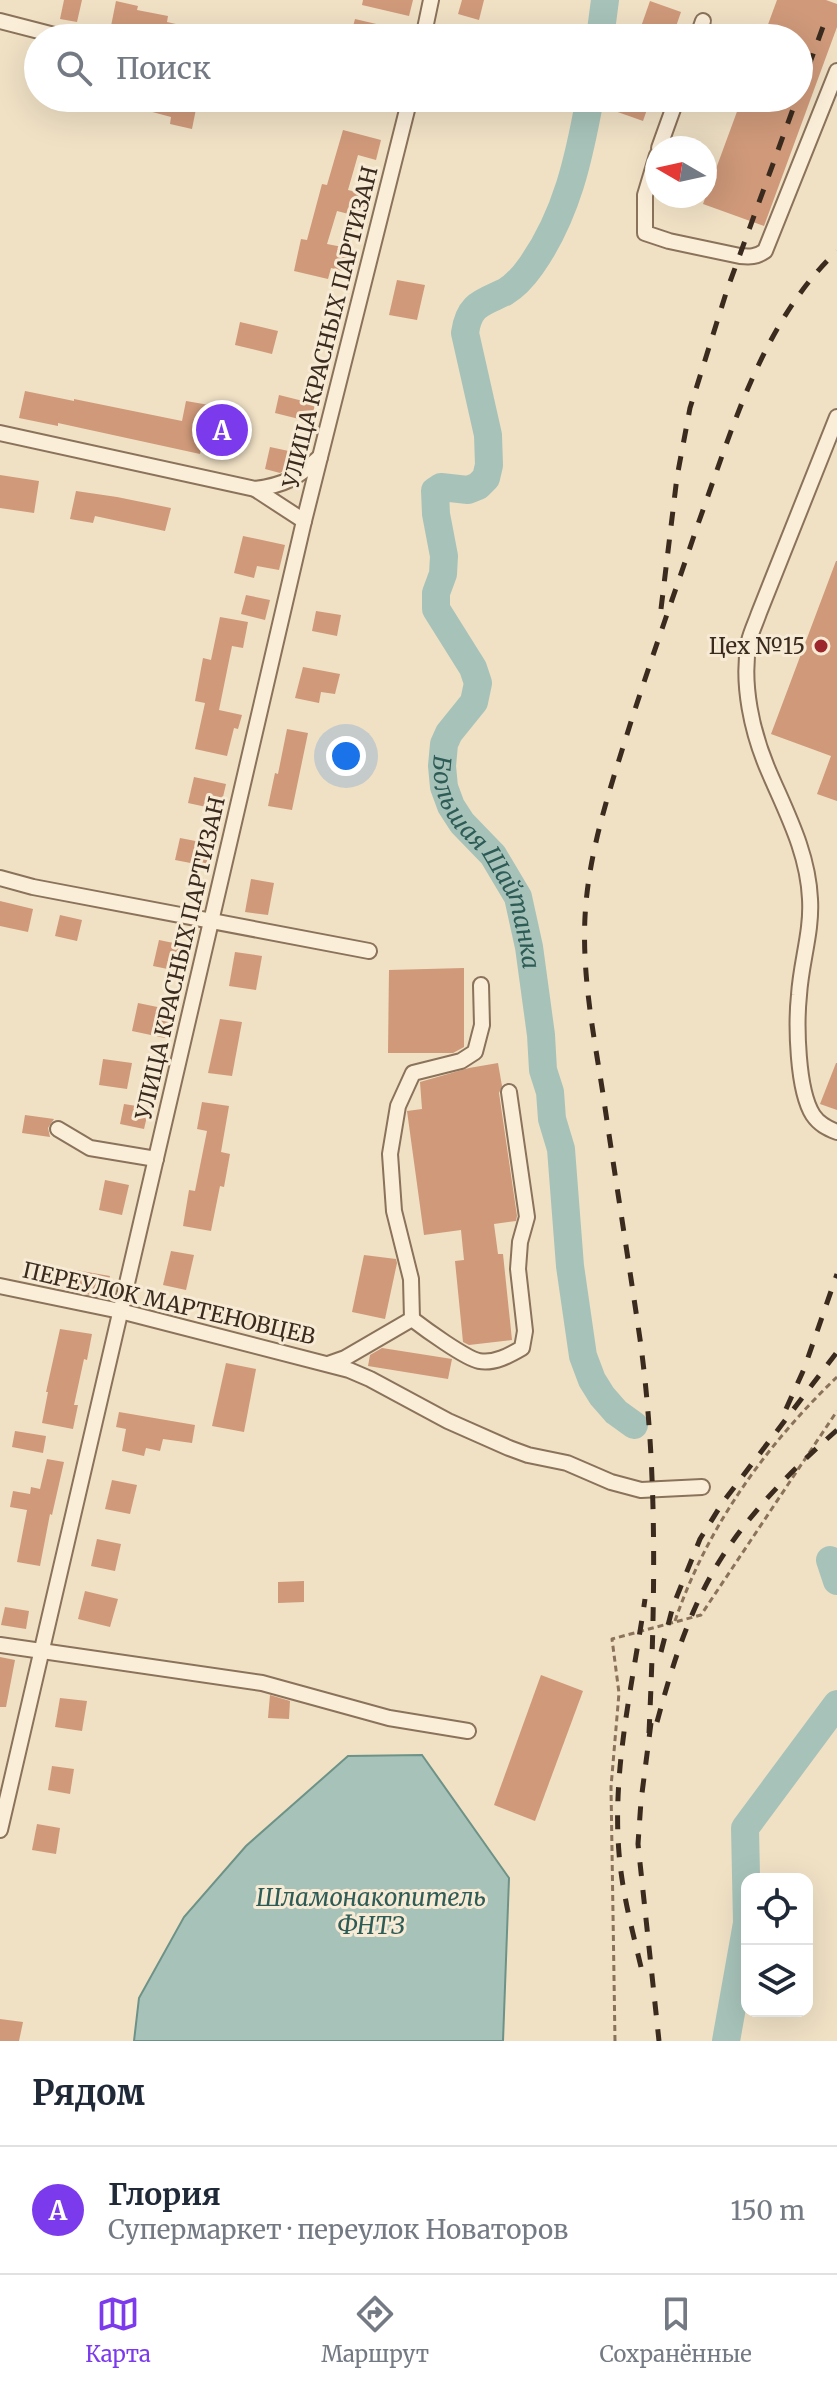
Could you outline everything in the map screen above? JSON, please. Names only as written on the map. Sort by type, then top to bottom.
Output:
[{"type":"street","points":[[426,24],[431,0]]},
{"type":"street","points":[[0,21],[24,27]]},
{"type":"street","points":[[645,208],[645,233],[740,256],[751,257],[765,251],[837,71]]},
{"type":"street","name":"УЛИЦА КРАСНЫХ ПАРТИЗАН","points":[[0,1830],[304,521],[406,112]]},
{"type":"street","points":[[663,136],[672,112]]},
{"type":"street","points":[[837,417],[749,641],[747,670],[753,724],[800,843],[809,884],[810,923],[798,1020],[803,1087],[813,1116],[826,1128],[837,1132]]},
{"type":"street","points":[[0,433],[255,489],[280,486],[301,474],[320,456]]},
{"type":"street","points":[[255,489],[304,521]]},
{"type":"street","points":[[0,878],[33,887],[369,951]]},
{"type":"street","points":[[412,1319],[411,1279],[394,1211],[390,1154],[398,1106],[413,1073],[461,1061],[475,1052],[482,1025],[481,985]]},
{"type":"street","points":[[412,1319],[479,1361],[502,1359],[522,1348],[525,1331],[518,1269],[520,1242],[527,1217],[509,1092]]},
{"type":"street","points":[[58,1129],[90,1148],[156,1159]]},
{"type":"street","name":"ПЕРЕУЛОК МАРТЕНОВЦЕВ","points":[[0,1286],[120,1311],[327,1364],[370,1379],[448,1421],[509,1448],[567,1463],[611,1482],[641,1490],[702,1487]]},
{"type":"street","points":[[327,1364],[345,1358],[412,1319]]},
{"type":"street","points":[[0,1645],[262,1683],[389,1718],[468,1731]]},
{"type":"path","points":[[675,1621],[700,1556],[727,1510],[773,1447],[837,1377]]},
{"type":"path","points":[[615,2041],[611,1787],[619,1693],[612,1639],[701,1615],[837,1411]]},
{"type":"water","name":"Шламонакопитель ФНТЗ","points":[[422,1755],[509,1878],[503,2041],[134,2041],[139,1998],[184,1917],[246,1846],[348,1756]]},
{"type":"building","points":[[64,0],[82,0],[77,22],[60,19]]},
{"type":"building","points":[[363,0],[413,0],[409,16],[362,5]]},
{"type":"building","points":[[462,0],[484,0],[479,20],[458,14]]},
{"type":"building","points":[[777,0],[826,0],[837,4],[837,27],[813,92],[813,24],[768,24]]},
{"type":"building","points":[[116,1],[138,6],[137,10],[168,16],[167,22],[176,24],[111,24]]},
{"type":"building","points":[[650,1],[681,12],[677,24],[642,24]]},
{"type":"building","points":[[355,19],[376,24],[354,24]]},
{"type":"building","points":[[152,112],[195,112],[192,129],[170,124],[171,117]]},
{"type":"building","points":[[618,112],[646,112],[643,121]]},
{"type":"building","points":[[737,112],[806,112],[764,226],[714,208],[717,208],[717,166]]},
{"type":"building","points":[[343,130],[381,140],[376,160],[358,155],[348,190],[369,195],[364,218],[337,211],[327,244],[353,249],[347,272],[331,268],[328,279],[294,271],[301,239],[307,240],[322,184],[327,185]]},
{"type":"building","points":[[397,280],[425,285],[417,320],[389,315]]},
{"type":"building","points":[[240,322],[278,331],[272,354],[235,345]]},
{"type":"building","points":[[25,391],[182,421],[186,401],[244,411],[237,443],[204,436],[200,454],[58,423],[58,426],[19,418]]},
{"type":"building","points":[[279,395],[315,404],[311,422],[275,413]]},
{"type":"building","points":[[270,447],[298,453],[296,464],[280,473],[265,469]]},
{"type":"building","points":[[0,475],[39,481],[34,513],[0,508]]},
{"type":"building","points":[[76,491],[171,508],[165,531],[95,516],[93,523],[70,519]]},
{"type":"building","points":[[243,536],[285,545],[279,570],[257,566],[254,578],[234,573]]},
{"type":"building","name":"Цех №15","points":[[836,561],[837,801],[817,794],[831,756],[771,734]]},
{"type":"building","points":[[246,595],[270,600],[265,620],[241,614]]},
{"type":"building","points":[[316,611],[341,615],[337,636],[312,631]]},
{"type":"building","points":[[220,617],[248,622],[243,648],[232,646],[219,710],[242,715],[238,729],[234,728],[227,756],[195,749],[205,703],[195,701],[203,658],[211,660]]},
{"type":"building","points":[[303,667],[340,674],[335,694],[321,692],[319,703],[295,698]]},
{"type":"building","points":[[287,729],[308,733],[292,810],[268,806]]},
{"type":"building","points":[[194,777],[226,784],[220,810],[188,803]]},
{"type":"building","points":[[180,838],[211,844],[206,866],[175,860]]},
{"type":"building","points":[[251,879],[274,883],[268,915],[245,912]]},
{"type":"building","points":[[0,901],[33,909],[28,932],[0,926]]},
{"type":"building","points":[[60,915],[82,920],[77,941],[55,936]]},
{"type":"building","points":[[159,940],[188,946],[182,972],[153,966]]},
{"type":"building","points":[[235,952],[262,956],[256,990],[229,986]]},
{"type":"building","points":[[464,968],[464,1047],[453,1053],[388,1053],[389,970]]},
{"type":"building","points":[[138,1003],[172,1010],[165,1038],[132,1031]]},
{"type":"building","points":[[220,1019],[242,1022],[232,1076],[208,1073]]},
{"type":"building","points":[[103,1059],[132,1063],[127,1089],[99,1085]]},
{"type":"building","points":[[498,1063],[502,1086],[499,1093],[517,1216],[516,1221],[494,1224],[498,1254],[503,1254],[512,1340],[469,1345],[463,1342],[455,1261],[464,1260],[461,1230],[424,1235],[407,1111],[422,1109],[420,1082]]},
{"type":"building","points":[[837,1063],[837,1110],[820,1104]]},
{"type":"building","points":[[202,1102],[229,1106],[221,1152],[230,1154],[211,1231],[183,1226],[189,1190],[195,1191],[207,1131],[197,1129]]},
{"type":"building","points":[[124,1104],[149,1108],[144,1129],[120,1124]]},
{"type":"building","points":[[25,1115],[54,1119],[48,1128],[50,1137],[22,1133]]},
{"type":"building","points":[[105,1180],[129,1185],[122,1215],[99,1210]]},
{"type":"building","points":[[171,1251],[194,1255],[186,1290],[163,1285]]},
{"type":"building","points":[[364,1255],[396,1259],[385,1319],[352,1312]]},
{"type":"building","points":[[70,1269],[110,1276],[105,1298],[66,1290]]},
{"type":"building","points":[[60,1329],[92,1334],[74,1405],[78,1405],[73,1429],[42,1423]]},
{"type":"building","points":[[382,1348],[452,1359],[448,1379],[368,1366],[370,1355]]},
{"type":"building","points":[[226,1363],[256,1369],[244,1432],[212,1426]]},
{"type":"building","points":[[119,1412],[195,1425],[192,1443],[163,1439],[160,1451],[146,1448],[144,1456],[122,1451],[126,1429],[116,1427]]},
{"type":"building","points":[[15,1431],[46,1436],[43,1453],[12,1447]]},
{"type":"building","points":[[47,1459],[64,1462],[40,1566],[17,1562],[27,1510],[10,1507],[13,1491],[30,1494],[31,1487],[40,1489]]},
{"type":"building","points":[[112,1480],[137,1485],[130,1514],[105,1509]]},
{"type":"building","points":[[97,1539],[121,1544],[115,1571],[91,1566]]},
{"type":"building","points":[[304,1581],[304,1602],[278,1603],[278,1582]]},
{"type":"building","points":[[85,1591],[118,1599],[110,1627],[78,1619]]},
{"type":"building","points":[[5,1607],[29,1611],[26,1629],[1,1625]]},
{"type":"building","points":[[0,1657],[15,1660],[6,1707],[0,1707]]},
{"type":"building","points":[[541,1675],[583,1691],[535,1821],[494,1805]]},
{"type":"building","points":[[270,1695],[290,1701],[289,1719],[268,1718]]},
{"type":"building","points":[[60,1698],[87,1701],[82,1731],[55,1727]]},
{"type":"building","points":[[52,1766],[74,1769],[70,1794],[48,1790]]},
{"type":"building","points":[[37,1824],[60,1828],[56,1854],[32,1850]]},
{"type":"building","points":[[0,2019],[23,2022],[19,2041],[0,2041]]},
{"type":"waterway","name":"Большая Шайтанка","points":[[602,24],[605,0]]},
{"type":"waterway","name":"Большая Шайтанка","points":[[587,112],[570,185],[543,247],[519,280],[505,292],[473,310],[467,323],[465,333],[488,435],[489,465],[486,478],[478,486],[468,490],[441,487],[435,491],[444,556],[436,609],[473,668],[478,683],[474,702],[444,744],[444,787],[462,823],[493,855],[518,897],[529,947],[543,1070],[561,1149],[570,1266],[583,1356],[602,1396],[616,1412],[634,1425]]},
{"type":"waterway","name":"Большая Шайтанка","points":[[830,1560],[837,1581]]},
{"type":"waterway","name":"Большая Шайтанка","points":[[726,2041],[747,1923],[745,1828],[837,1704]]},
{"type":"railway","points":[[813,54],[824,24]]},
{"type":"railway","points":[[661,609],[677,477],[690,408],[727,290],[792,112]]},
{"type":"railway","points":[[649,1733],[654,1585],[650,1437],[640,1339],[590,1006],[585,962],[587,895],[599,830],[617,765],[737,415],[788,310],[837,251]]},
{"type":"railway","points":[[786,1409],[804,1369],[837,1274]]},
{"type":"railway","points":[[661,1652],[673,1606],[700,1539],[723,1502],[837,1352]]},
{"type":"railway","points":[[657,1722],[691,1616],[722,1557],[775,1490],[837,1430]]},
{"type":"railway","points":[[641,1967],[622,1882],[618,1789],[645,1599]]},
{"type":"railway","points":[[651,1723],[638,1844],[659,2041]]},
{"type":"place","name":"Глория","points":[[222,430]]},
{"type":"place","name":"Цех №15","points":[[821,646]]}]
